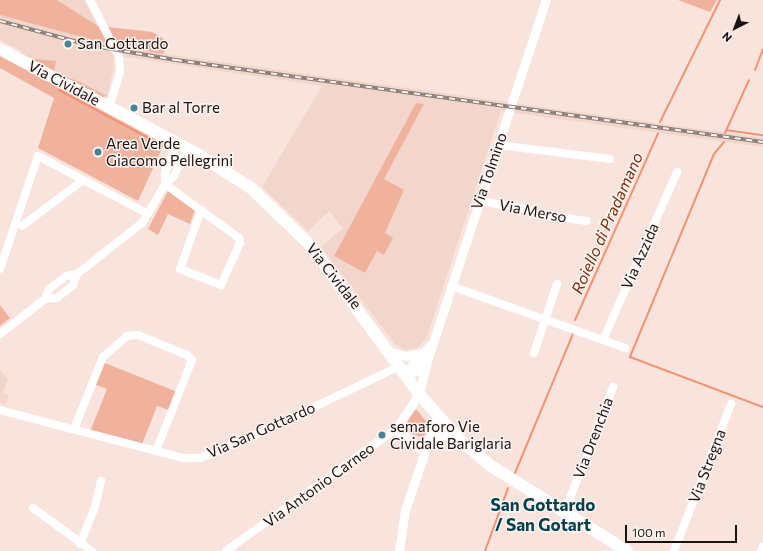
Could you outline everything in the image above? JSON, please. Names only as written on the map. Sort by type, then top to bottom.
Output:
[{"type":"main road","name":"Via Cividale","points":[[0,49],[182,146],[239,179],[289,222],[320,256],[391,352],[419,394],[459,439],[491,466],[627,551]]},
{"type":"street","points":[[90,0],[119,60],[120,72],[109,107]]},
{"type":"street","name":"Via Tolmino","points":[[419,394],[426,357],[480,201],[546,0]]},
{"type":"street","points":[[498,145],[610,159]]},
{"type":"street","points":[[0,334],[45,299],[49,289],[66,276],[77,274],[139,226],[148,214],[165,184],[165,172],[182,146]]},
{"type":"street","points":[[0,269],[38,156],[148,214]]},
{"type":"street","name":"Via Azzida","points":[[603,340],[677,172]]},
{"type":"street","points":[[22,226],[83,180]]},
{"type":"street","points":[[165,184],[201,210],[240,239],[221,285],[180,269],[201,210]]},
{"type":"street","name":"Via Merso","points":[[480,201],[526,209],[542,215],[587,221]]},
{"type":"street","points":[[45,299],[56,298],[62,294],[73,285],[77,274]]},
{"type":"street","points":[[534,353],[557,284]]},
{"type":"street","points":[[451,286],[625,348]]},
{"type":"street","points":[[74,429],[103,356],[127,336],[138,335],[187,355],[192,360],[156,451]]},
{"type":"street","points":[[391,352],[406,356],[426,357]]},
{"type":"street","name":"Via Tolmino","points":[[402,369],[426,357]]},
{"type":"street","name":"Via San Gottardo","points":[[0,410],[185,458],[211,455],[402,369]]},
{"type":"street","name":"Via Drenchia","points":[[564,511],[613,387]]},
{"type":"street","name":"Via Antonio Carneo","points":[[226,551],[396,429],[419,394]]},
{"type":"street","name":"Via Stregna","points":[[674,551],[731,404]]},
{"type":"street","points":[[399,551],[404,510],[437,416]]},
{"type":"street","points":[[396,429],[425,447]]},
{"type":"street","points":[[425,447],[440,434],[459,439]]},
{"type":"street","points":[[80,544],[95,507],[101,481]]},
{"type":"street","points":[[33,508],[80,544],[92,551]]},
{"type":"street","points":[[761,551],[763,546]]},
{"type":"shaded area","points":[[0,0],[57,0],[98,26],[108,44],[0,15]]},
{"type":"shaded area","points":[[57,0],[84,0],[98,26]]},
{"type":"shaded area","points":[[678,0],[717,0],[710,12]]},
{"type":"shaded area","points":[[0,15],[129,49],[763,138],[763,147],[501,111],[426,339],[417,348],[405,350],[395,344],[321,247],[343,228],[329,211],[308,231],[262,187],[322,86],[114,55],[113,71],[107,96],[19,55],[21,51],[0,40]]},
{"type":"shaded area","points":[[108,27],[152,32],[169,42],[163,54],[119,47]]},
{"type":"shaded area","name":"Area Verde Giacomo Pellegrini","points":[[0,56],[164,144],[138,201],[38,148],[54,98],[0,68]]},
{"type":"shaded area","points":[[35,59],[56,61],[54,71],[56,73],[80,82],[107,96],[100,98],[35,63]]},
{"type":"shaded area","points":[[416,103],[424,104],[384,179],[404,190],[385,233],[393,238],[384,255],[377,251],[365,273],[334,256]]},
{"type":"shaded area","points":[[168,191],[195,210],[190,224],[168,214],[158,235],[148,229]]},
{"type":"shaded area","points":[[0,305],[10,318],[0,326]]},
{"type":"shaded area","points":[[100,361],[180,393],[172,411],[157,406],[141,447],[89,434],[107,389],[91,383]]},
{"type":"shaded area","points":[[0,370],[8,379],[3,393],[9,395],[6,405],[0,403]]},
{"type":"shaded area","points":[[416,409],[430,426],[425,435],[421,437],[412,434],[403,426]]},
{"type":"waterway","name":"Roiello di Pradamano","points":[[660,122],[720,0]]},
{"type":"waterway","points":[[755,70],[763,49]]},
{"type":"waterway","points":[[725,133],[749,80]]},
{"type":"waterway","points":[[59,90],[161,145]]},
{"type":"waterway","points":[[726,130],[763,135]]},
{"type":"waterway","name":"Roiello di Pradamano","points":[[575,320],[658,134]]},
{"type":"waterway","points":[[724,142],[714,154],[630,357],[763,407]]},
{"type":"waterway","name":"Roiello di Pradamano","points":[[515,473],[573,334]]},
{"type":"waterway","name":"Roiello di Pradamano","points":[[485,551],[508,488]]},
{"type":"railway","points":[[0,21],[89,45],[176,60],[763,142]]},
{"type":"place","name":"San Gottardo","points":[[68,44]]},
{"type":"place","name":"Bar al Torre","points":[[134,108]]},
{"type":"place","name":"Area Verde Giacomo Pellegrini","points":[[98,152]]},
{"type":"place","name":"semaforo Vie Cividale Bariglaria","points":[[382,435]]},
{"type":"district","name":"San Gottardo / San Gotart","points":[[543,515]]}]
